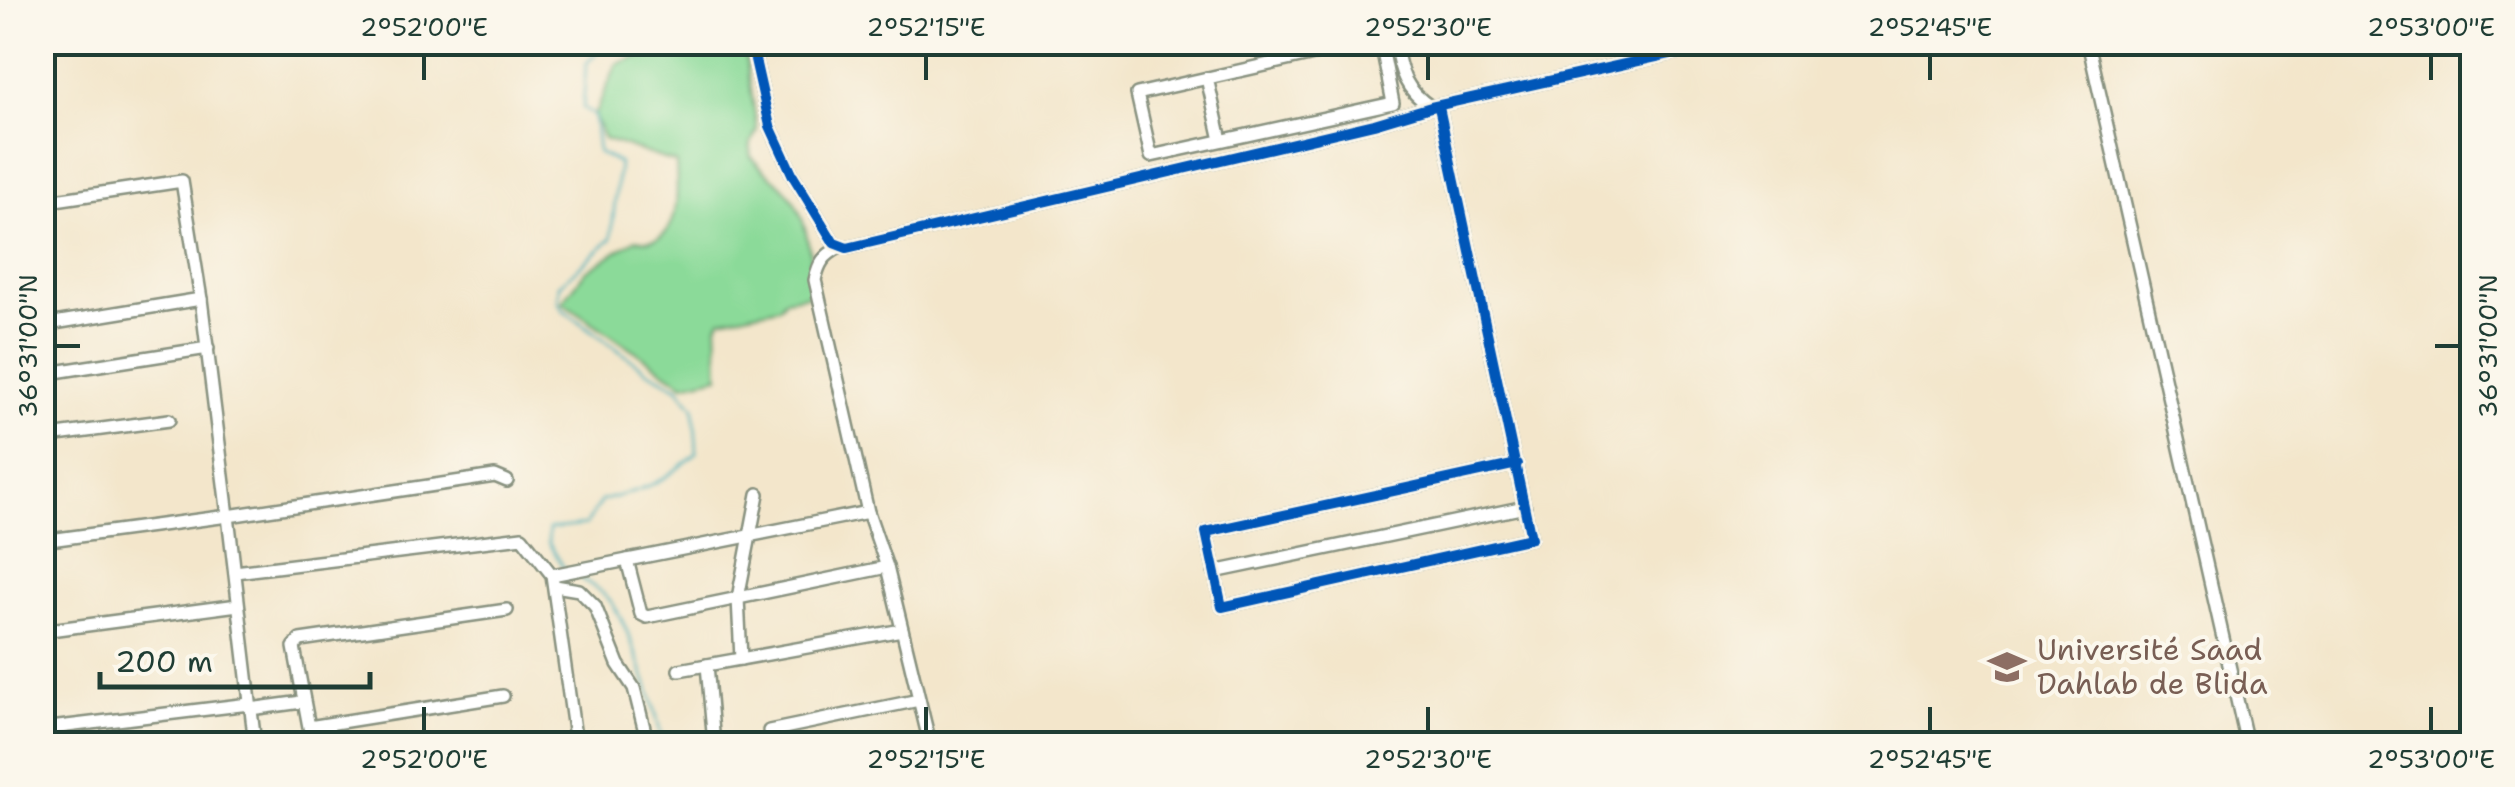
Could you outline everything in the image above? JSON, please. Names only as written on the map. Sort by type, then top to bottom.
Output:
[{"type":"street","points":[[751,42],[770,126],[793,176],[840,248]]},
{"type":"street","points":[[1367,42],[1329,47],[1137,94],[1151,156],[1393,102],[1435,107],[1724,42]]},
{"type":"street","points":[[1381,42],[1393,102]]},
{"type":"street","points":[[1394,42],[1411,105]]},
{"type":"street","points":[[2088,42],[2247,744]]},
{"type":"street","points":[[1207,78],[1221,140]]},
{"type":"street","points":[[930,744],[886,567],[868,512],[814,280],[818,264],[826,254],[840,248],[1355,128],[1411,105]]},
{"type":"street","points":[[1435,107],[1517,464],[1531,538],[1222,607],[1206,532],[1517,464]]},
{"type":"street","points":[[42,202],[182,181],[208,348],[255,744]]},
{"type":"street","points":[[42,326],[201,299]]},
{"type":"street","points":[[42,374],[208,348]]},
{"type":"street","points":[[42,437],[169,420]]},
{"type":"street","points":[[42,540],[495,476],[507,481]]},
{"type":"street","points":[[741,659],[738,598],[758,494]]},
{"type":"street","points":[[1214,572],[1525,507]]},
{"type":"street","points":[[553,580],[627,560],[868,512]]},
{"type":"street","points":[[235,572],[516,536],[527,541],[553,580],[576,744]]},
{"type":"street","points":[[627,560],[644,616],[886,567]]},
{"type":"street","points":[[553,580],[579,590],[595,606],[618,664],[634,688],[648,744]]},
{"type":"street","points":[[42,631],[238,605]]},
{"type":"street","points":[[502,696],[312,727],[306,724],[294,647],[300,640],[507,610]]},
{"type":"street","points":[[680,670],[902,630]]},
{"type":"street","points":[[707,666],[714,744]]},
{"type":"street","points":[[769,731],[919,700]]},
{"type":"street","points":[[42,730],[302,702]]},
{"type":"green space","points":[[677,43],[744,43],[757,130],[750,155],[796,205],[808,242],[815,294],[785,299],[779,307],[721,319],[717,325],[719,376],[684,384],[562,302],[585,272],[636,239],[662,236],[674,216],[676,163],[604,139],[594,116],[617,64]]},
{"type":"waterway","points":[[565,570],[548,542],[549,529],[586,525],[601,501],[652,485],[697,453],[694,407],[678,387],[646,370],[563,310],[558,301],[559,285],[611,239],[619,163],[598,153],[594,116],[583,108],[586,64],[606,42]]},
{"type":"waterway","points":[[575,574],[607,597],[623,623],[649,691],[662,744]]},
{"type":"cycle path","points":[[751,42],[770,126],[793,176],[834,243],[847,248],[1374,124],[1431,107],[1724,42]]},
{"type":"cycle path","points":[[1439,107],[1531,538],[1222,607],[1206,532],[1517,464]]},
{"type":"place","name":"Université Saad Dahlab de Blida","points":[[2007,667]]}]
